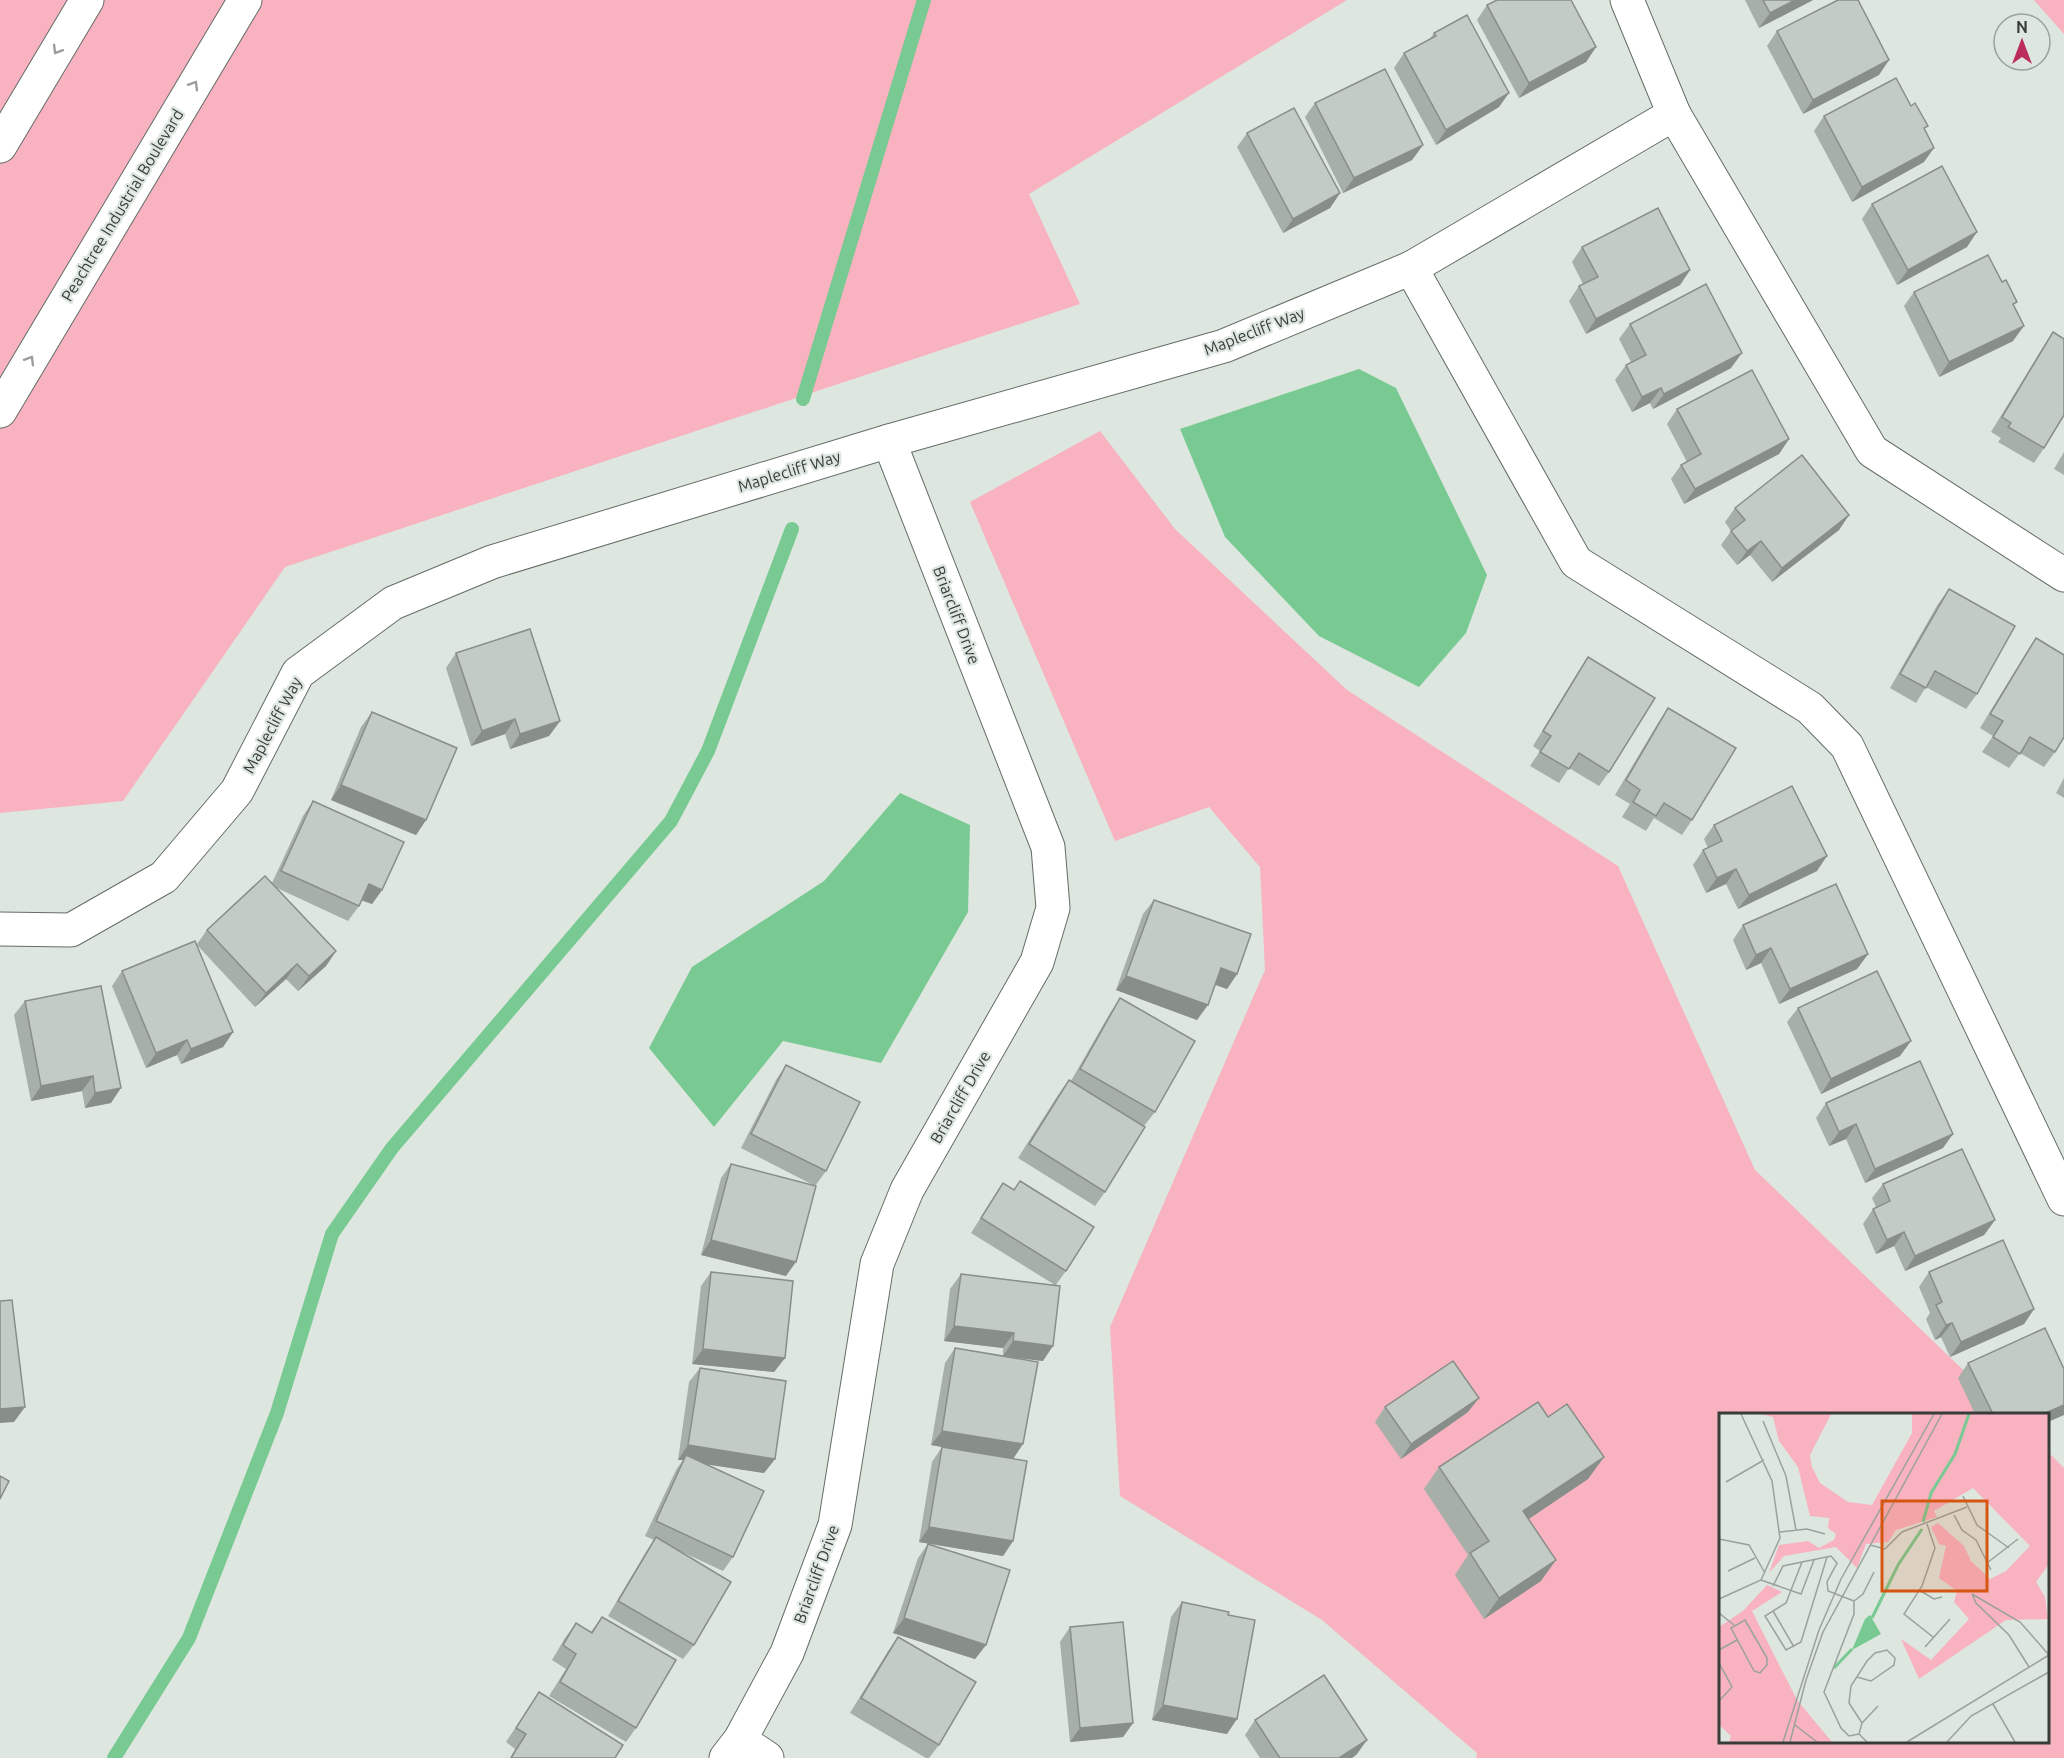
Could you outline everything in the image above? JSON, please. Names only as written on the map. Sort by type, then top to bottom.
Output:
[{"type":"street","points":[[0,146],[87,0]]},
{"type":"street","name":"Peachtree Industrial Boulevard","points":[[0,411],[245,0]]},
{"type":"street","points":[[1627,0],[1674,114],[1872,451],[2064,574]]},
{"type":"street","name":"Maplecliff Way","points":[[0,929],[71,930],[164,876],[237,791],[298,673],[393,603],[492,562],[889,441],[1224,346],[1411,268],[1674,114]]},
{"type":"street","points":[[1411,268],[1576,562],[1810,708],[1847,746],[2063,1195]]},
{"type":"street","name":"Briarcliff Drive","points":[[733,1749],[787,1653],[835,1526],[877,1264],[907,1190],[1037,962],[1053,908],[1048,847],[889,441]]},
{"type":"street","points":[[733,1749],[767,1758]]},
{"type":"shaded area","points":[[0,0],[1347,0],[1029,194],[1080,304],[285,567],[123,801],[0,813]]},
{"type":"shaded area","points":[[2034,0],[2064,0],[2064,34],[2052,20],[2052,12],[2045,12]]},
{"type":"shaded area","points":[[1359,369],[1396,388],[1487,575],[1466,633],[1419,687],[1319,636],[1225,537],[1180,429]]},
{"type":"shaded area","points":[[1100,431],[1175,529],[1347,690],[1618,866],[1755,1170],[2008,1413],[1719,1413],[1719,1743],[2049,1743],[2049,1453],[2064,1468],[2064,1758],[1476,1758],[1477,1753],[1322,1620],[1120,1496],[1110,1327],[1265,970],[1260,867],[1209,807],[1115,841],[970,502]]},
{"type":"shaded area","points":[[900,793],[970,825],[968,912],[881,1063],[783,1041],[714,1127],[649,1048],[692,967],[824,881]]},
{"type":"building","points":[[1497,0],[1571,0],[1596,47],[1529,83],[1487,5]]},
{"type":"building","points":[[1763,0],[1795,0],[1770,13]]},
{"type":"building","points":[[1838,0],[1858,0],[1889,60],[1813,100],[1777,31]]},
{"type":"building","points":[[1467,15],[1509,93],[1446,130],[1404,53],[1436,36],[1434,33]]},
{"type":"building","points":[[1385,69],[1423,145],[1354,178],[1315,103]]},
{"type":"building","points":[[1896,78],[1911,106],[1915,103],[1928,126],[1924,128],[1934,148],[1862,187],[1824,116]]},
{"type":"building","points":[[1294,108],[1340,193],[1293,219],[1247,133]]},
{"type":"building","points":[[1942,166],[1977,232],[1908,270],[1872,204]]},
{"type":"building","points":[[1658,208],[1690,270],[1596,319],[1579,286],[1598,277],[1582,247]]},
{"type":"building","points":[[1988,255],[2002,282],[2006,280],[2017,302],[2013,304],[2024,326],[1949,362],[1914,292]]},
{"type":"building","points":[[1706,284],[1742,353],[1664,394],[1661,388],[1642,397],[1626,365],[1646,355],[1630,324]]},
{"type":"building","points":[[2053,332],[2064,339],[2064,415],[2044,448],[2008,427],[2011,423],[2002,417]]},
{"type":"building","points":[[1752,370],[1789,439],[1695,489],[1681,465],[1701,454],[1677,409]]},
{"type":"building","points":[[1802,455],[1849,515],[1782,568],[1761,541],[1747,551],[1731,531],[1745,520],[1735,508]]},
{"type":"building","points":[[1949,589],[2015,626],[1977,694],[1935,671],[1926,688],[1900,674]]},
{"type":"building","points":[[530,629],[560,721],[520,734],[515,719],[482,731],[456,653]]},
{"type":"building","points":[[2036,638],[2064,655],[2064,737],[2055,752],[2030,737],[2020,754],[1993,737],[2003,721],[1990,714]]},
{"type":"building","points":[[1588,657],[1655,698],[1609,772],[1579,753],[1569,769],[1540,752],[1551,736],[1543,731]]},
{"type":"building","points":[[1668,708],[1736,748],[1692,820],[1664,803],[1656,816],[1633,802],[1640,790],[1626,780]]},
{"type":"building","points":[[372,712],[457,748],[426,820],[341,785]]},
{"type":"building","points":[[1792,786],[1827,856],[1749,895],[1736,869],[1717,878],[1703,850],[1722,841],[1714,825]]},
{"type":"building","points":[[313,801],[404,842],[382,890],[369,884],[359,906],[281,871]]},
{"type":"building","points":[[265,876],[336,951],[309,976],[297,964],[266,993],[207,930]]},
{"type":"building","points":[[1836,884],[1868,954],[1790,989],[1771,948],[1756,955],[1743,925]]},
{"type":"building","points":[[1154,900],[1251,934],[1237,974],[1221,968],[1208,1005],[1126,976]]},
{"type":"building","points":[[195,941],[233,1032],[191,1049],[187,1040],[156,1053],[122,971]]},
{"type":"building","points":[[1877,971],[1911,1041],[1831,1079],[1798,1008]]},
{"type":"building","points":[[101,986],[121,1088],[95,1093],[93,1076],[41,1086],[25,1001]]},
{"type":"building","points":[[1120,998],[1195,1041],[1155,1112],[1080,1069]]},
{"type":"building","points":[[1920,1061],[1953,1134],[1875,1169],[1856,1124],[1839,1132],[1826,1103]]},
{"type":"building","points":[[786,1065],[860,1102],[826,1171],[751,1134]]},
{"type":"building","points":[[1069,1080],[1145,1127],[1105,1192],[1029,1144]]},
{"type":"building","points":[[1962,1149],[1995,1220],[1915,1256],[1904,1232],[1887,1240],[1873,1209],[1890,1201],[1883,1184]]},
{"type":"building","points":[[731,1164],[816,1186],[796,1262],[711,1240]]},
{"type":"building","points":[[1020,1181],[1094,1227],[1066,1271],[981,1218],[1003,1183],[1014,1190]]},
{"type":"building","points":[[2003,1240],[2034,1309],[1961,1342],[1952,1323],[1946,1325],[1936,1305],[1942,1302],[1929,1272]]},
{"type":"building","points":[[711,1272],[793,1281],[785,1358],[703,1349]]},
{"type":"building","points":[[961,1274],[1060,1286],[1053,1346],[1013,1341],[1014,1333],[954,1326]]},
{"type":"building","points":[[12,1300],[25,1407],[0,1409],[0,1301]]},
{"type":"building","points":[[2045,1328],[2064,1369],[2064,1405],[2045,1413],[1993,1413],[1968,1363]]},
{"type":"building","points":[[955,1348],[1038,1362],[1023,1444],[942,1431]]},
{"type":"building","points":[[1453,1361],[1479,1398],[1411,1444],[1385,1407]]},
{"type":"building","points":[[700,1368],[786,1381],[775,1459],[688,1445]]},
{"type":"building","points":[[1538,1402],[1548,1417],[1567,1404],[1604,1457],[1523,1511],[1556,1560],[1499,1598],[1470,1553],[1489,1541],[1439,1467]]},
{"type":"building","points":[[942,1447],[1027,1461],[1013,1541],[929,1527]]},
{"type":"building","points":[[686,1455],[764,1491],[733,1557],[656,1521]]},
{"type":"building","points":[[0,1476],[9,1481],[0,1499]]},
{"type":"building","points":[[656,1537],[731,1582],[694,1645],[618,1601]]},
{"type":"building","points":[[928,1544],[1010,1570],[986,1645],[904,1618]]},
{"type":"building","points":[[1182,1602],[1255,1620],[1237,1719],[1163,1705]]},
{"type":"building","points":[[602,1617],[676,1660],[636,1728],[560,1682],[576,1654],[563,1645],[576,1623],[592,1633]]},
{"type":"building","points":[[1123,1622],[1133,1723],[1080,1728],[1070,1627]]},
{"type":"building","points":[[898,1637],[976,1682],[939,1745],[861,1698]]},
{"type":"building","points":[[1324,1675],[1367,1740],[1339,1758],[1280,1758],[1255,1720]]},
{"type":"building","points":[[539,1692],[623,1745],[615,1758],[511,1758],[526,1734],[516,1728]]},
{"type":"waterway","points":[[803,399],[924,0]]},
{"type":"waterway","points":[[114,1758],[189,1638],[277,1413],[332,1234],[392,1148],[671,821],[708,751],[792,529]]}]
